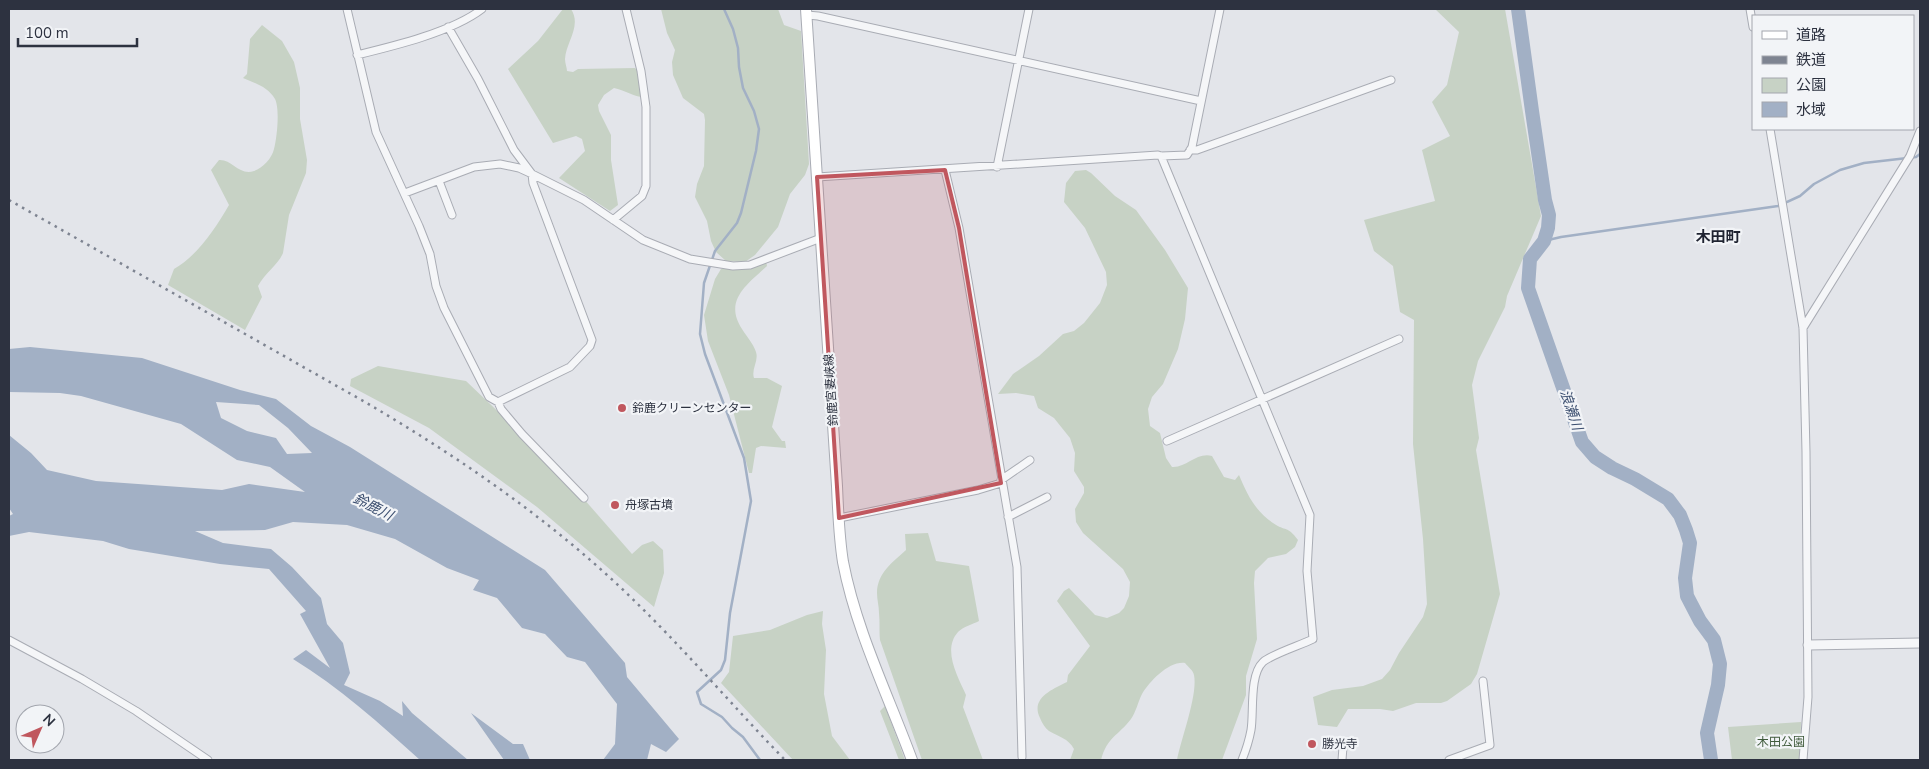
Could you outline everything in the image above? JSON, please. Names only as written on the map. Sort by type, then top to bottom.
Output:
[{"type":"main road","name":"鈴鹿宮妻峡線","points":[[806,12],[843,562],[852,598],[912,760]]},
{"type":"street","points":[[347,9],[376,132],[405,193],[430,254],[436,286],[444,308],[489,397],[498,402],[501,409],[522,434],[584,498]]},
{"type":"street","points":[[357,55],[401,44],[448,27],[482,9]]},
{"type":"street","points":[[613,220],[642,196],[646,186],[647,129],[645,101],[641,71],[626,9]]},
{"type":"street","points":[[997,167],[1029,9]]},
{"type":"street","points":[[817,177],[997,167],[1120,157],[1187,155],[1192,147],[1220,9]]},
{"type":"street","points":[[806,12],[1201,101]]},
{"type":"street","points":[[448,27],[478,79],[514,150],[532,174],[533,183],[592,340],[590,346],[570,367],[498,402]]},
{"type":"street","points":[[1190,150],[1197,150],[1391,80]]},
{"type":"street","points":[[1770,130],[1803,328],[1808,645],[1808,697],[1803,760]]},
{"type":"street","points":[[1803,328],[1910,156],[1920,131]]},
{"type":"street","points":[[1161,156],[1310,515],[1307,572],[1313,640],[1267,659],[1259,667],[1254,690],[1251,728],[1242,760]]},
{"type":"street","points":[[405,193],[474,168],[487,165],[509,165],[532,174],[584,200],[643,240],[690,259],[733,266],[750,265],[821,238]]},
{"type":"street","points":[[945,170],[959,228],[1017,567],[1022,757]]},
{"type":"street","points":[[439,181],[452,215]]},
{"type":"street","points":[[1167,441],[1399,339]]},
{"type":"street","points":[[839,518],[978,490],[1001,482],[1030,460]]},
{"type":"street","points":[[1008,516],[1047,497]]},
{"type":"street","points":[[9,640],[113,697],[208,760]]},
{"type":"street","points":[[1808,645],[1920,643]]},
{"type":"street","points":[[1449,760],[1490,745],[1483,681]]},
{"type":"street","points":[[1342,760],[1343,747]]},
{"type":"highlighted area","points":[[945,170],[959,228],[1001,483],[839,518],[817,177]]},
{"type":"green space","points":[[563,9],[571,9],[575,22],[565,59],[567,71],[573,72],[578,69],[635,68],[642,77],[643,97],[614,88],[604,95],[598,105],[611,135],[611,160],[618,205],[610,211],[559,178],[585,151],[582,139],[576,136],[553,143],[508,69],[538,41]]},
{"type":"green space","points":[[661,9],[778,9],[784,25],[801,31],[809,164],[805,175],[790,194],[778,227],[755,255],[745,262],[726,261],[716,252],[711,241],[707,221],[695,197],[697,184],[704,166],[704,114],[683,98],[673,75],[672,62],[675,50],[667,33]]},
{"type":"green space","points":[[1435,9],[1505,9],[1541,216],[1507,296],[1505,307],[1478,361],[1472,385],[1479,438],[1476,450],[1500,594],[1477,674],[1471,684],[1447,701],[1441,703],[1416,703],[1393,711],[1348,709],[1337,727],[1318,725],[1313,697],[1332,690],[1363,686],[1382,679],[1390,670],[1423,617],[1427,604],[1423,539],[1413,444],[1414,320],[1400,312],[1393,266],[1374,251],[1364,220],[1435,201],[1422,150],[1450,136],[1432,102],[1447,85],[1459,32]]},
{"type":"green space","points":[[262,25],[282,41],[294,62],[300,88],[300,119],[307,160],[306,173],[289,215],[283,253],[258,286],[262,297],[245,330],[168,285],[174,269],[198,249],[212,232],[229,205],[211,170],[219,160],[224,160],[244,171],[254,171],[264,165],[273,152],[278,124],[275,99],[265,88],[243,78],[247,74],[250,39]]},
{"type":"green space","points":[[1086,170],[1115,196],[1136,210],[1165,250],[1188,288],[1185,319],[1178,349],[1163,384],[1152,397],[1148,409],[1150,426],[1160,433],[1166,458],[1172,467],[1177,467],[1201,456],[1212,456],[1224,477],[1235,480],[1239,475],[1256,508],[1277,526],[1289,530],[1298,540],[1295,547],[1286,554],[1268,558],[1255,571],[1257,639],[1246,676],[1246,695],[1222,760],[1177,760],[1195,684],[1192,670],[1185,663],[1179,663],[1166,669],[1150,683],[1142,694],[1131,719],[1106,746],[1101,760],[1070,760],[1074,749],[1072,745],[1045,727],[1038,711],[1038,705],[1044,695],[1067,682],[1068,675],[1090,646],[1057,601],[1064,591],[1069,588],[1095,615],[1107,618],[1119,613],[1124,608],[1129,596],[1130,582],[1123,569],[1083,533],[1076,522],[1075,509],[1084,493],[1084,487],[1074,471],[1075,453],[1070,438],[1054,418],[1038,408],[1034,396],[1016,393],[998,394],[1013,374],[1039,356],[1063,334],[1074,331],[1084,323],[1100,303],[1107,285],[1106,272],[1085,228],[1064,202],[1066,183],[1075,171]]},
{"type":"green space","points":[[766,261],[767,266],[740,293],[735,309],[737,319],[757,355],[753,371],[754,378],[767,378],[782,386],[772,427],[782,441],[785,441],[786,448],[761,446],[756,448],[752,473],[749,473],[729,395],[708,341],[704,315],[715,279],[721,269]]},
{"type":"green space","points":[[378,366],[466,381],[555,466],[632,554],[642,545],[653,541],[663,550],[664,573],[654,607],[537,507],[429,428],[350,386],[351,379]]},
{"type":"green space","points":[[928,533],[936,561],[969,566],[979,621],[958,632],[953,639],[951,655],[966,695],[963,707],[983,760],[922,760],[880,640],[877,593],[880,580],[887,568],[906,550],[905,534]]},
{"type":"green space","points":[[823,611],[822,624],[826,650],[824,694],[832,736],[850,760],[793,760],[721,683],[729,672],[733,636],[770,630],[807,615]]},
{"type":"green space","points":[[885,706],[905,760],[899,760],[880,711]]},
{"type":"green space","name":"木田公園","points":[[1801,722],[1800,760],[1732,760],[1728,727]]},
{"type":"water","name":"鈴鹿川","points":[[30,347],[142,358],[240,390],[276,399],[311,426],[350,447],[545,570],[625,663],[627,677],[679,739],[666,752],[651,744],[647,760],[603,760],[615,744],[617,704],[585,662],[567,657],[545,634],[522,628],[497,598],[473,590],[479,580],[447,568],[395,539],[347,525],[293,522],[265,530],[195,531],[223,543],[271,549],[292,567],[321,598],[327,624],[343,643],[350,673],[344,685],[380,701],[403,716],[402,701],[412,713],[468,760],[420,760],[343,694],[293,659],[306,650],[330,668],[300,614],[306,611],[269,569],[220,564],[129,549],[103,541],[29,532],[9,536],[9,516],[13,514],[9,508],[9,435],[31,453],[47,470],[96,481],[222,490],[249,484],[305,492],[270,467],[237,460],[181,424],[81,396],[60,393],[9,392],[9,349]],"holes":[[[216,402],[259,405],[288,428],[312,453],[287,454],[276,438],[247,431],[221,418]]]},
{"type":"water","points":[[471,713],[513,744],[523,744],[530,760],[504,760]]},
{"type":"waterway","points":[[724,9],[733,29],[738,48],[743,88],[754,111],[759,129],[756,151],[741,213],[737,223],[715,251],[704,283],[700,334],[705,354],[744,458],[751,501],[730,613],[725,660],[721,670],[697,692],[701,704],[722,717],[743,737],[760,760]]},
{"type":"waterway","name":"浪瀬川","points":[[1518,9],[1545,200],[1549,215],[1544,241],[1530,259],[1528,288],[1582,442],[1595,457],[1668,499],[1680,515],[1686,530],[1690,543],[1685,578],[1687,596],[1700,621],[1714,640],[1720,664],[1718,685],[1707,733],[1711,760]]},
{"type":"waterway","points":[[1544,241],[1778,206],[1800,196],[1814,184],[1840,170],[1864,163],[1916,157],[1920,154]]},
{"type":"railway","points":[[9,200],[365,402],[490,482],[550,526],[630,596],[785,760]]},
{"type":"place","name":"鈴鹿クリーンセンター","points":[[622,408]]},
{"type":"place","name":"舟塚古墳","points":[[615,505]]},
{"type":"place","name":"勝光寺","points":[[1312,744]]},
{"type":"district","name":"木田町","points":[[1718,237]]}]
